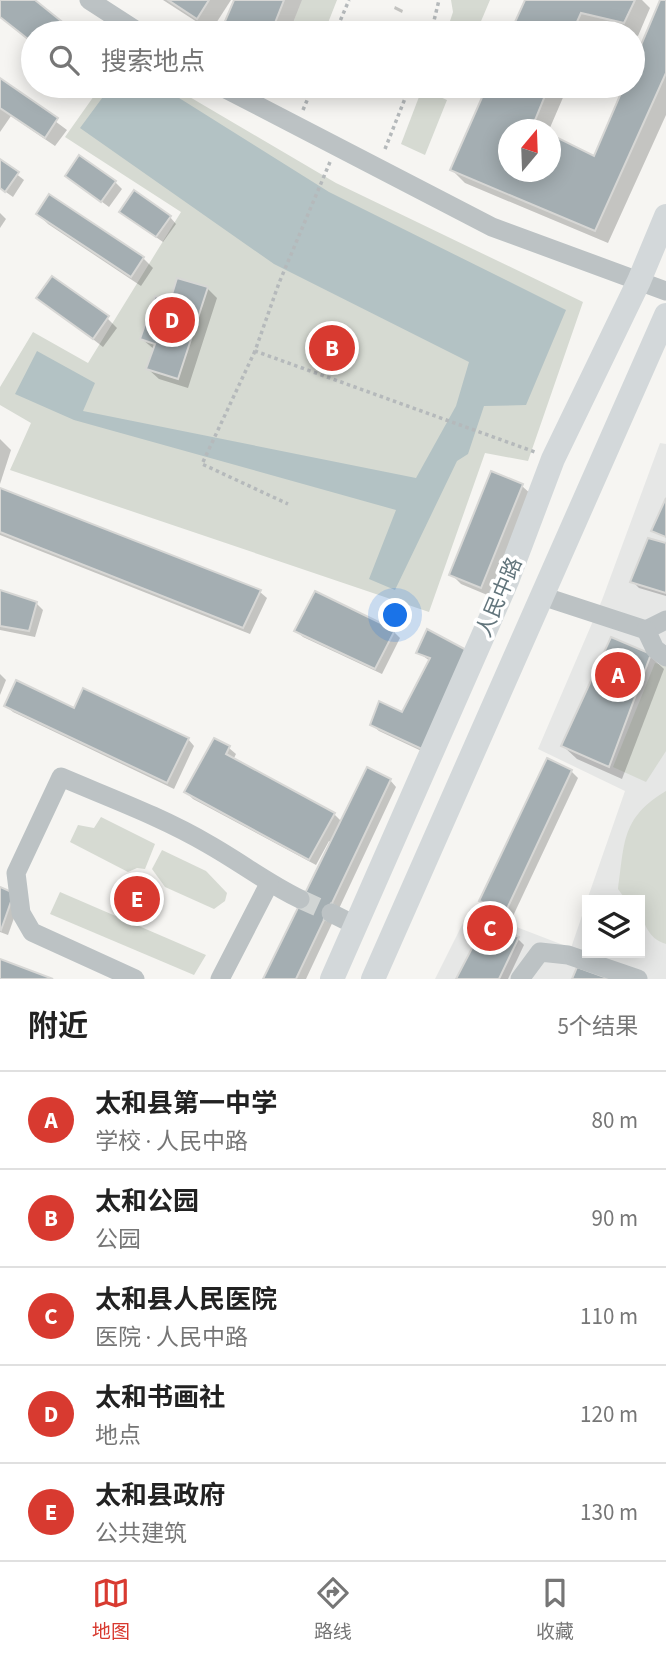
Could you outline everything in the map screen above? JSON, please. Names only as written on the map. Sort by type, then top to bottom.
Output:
[{"type":"main road","name":"人民中路","points":[[332,979],[507,581],[553,459],[639,281],[666,216]]},
{"type":"main road","name":"人民中路","points":[[373,979],[666,315]]},
{"type":"street","points":[[89,0],[121,21]]},
{"type":"street","points":[[243,98],[492,227],[666,291]]},
{"type":"street","points":[[542,596],[646,630],[666,620]]},
{"type":"street","points":[[646,630],[655,649],[666,657]]},
{"type":"street","points":[[135,979],[32,932],[20,913],[16,873],[61,778],[137,809],[208,844],[269,884],[300,899]]},
{"type":"street","points":[[220,979],[269,884]]},
{"type":"street","points":[[331,913],[355,925]]},
{"type":"street","points":[[520,979],[540,952],[568,956],[638,979]]},
{"type":"path","points":[[340,21],[349,0]]},
{"type":"path","points":[[434,21],[439,0]]},
{"type":"path","points":[[377,168],[405,98]]},
{"type":"path","points":[[288,504],[202,464],[255,351],[279,284],[326,172]]},
{"type":"path","points":[[255,351],[489,435]]},
{"type":"shaded area","points":[[302,0],[337,0],[329,21],[294,21]]},
{"type":"shaded area","points":[[451,0],[490,0],[481,21],[450,21],[453,12]]},
{"type":"shaded area","points":[[93,98],[191,98],[336,183],[583,302],[528,461],[485,453],[429,612],[10,470],[31,423],[0,405],[0,387],[33,332],[88,363],[181,212],[65,137]]},
{"type":"shaded area","points":[[102,98],[179,98],[329,192],[566,310],[526,405],[484,406],[468,454],[457,461],[395,590],[369,579],[396,510],[74,420],[15,394],[37,351],[95,383],[83,411],[416,478],[456,406],[469,362],[274,264],[80,128]]},
{"type":"shaded area","points":[[419,98],[447,100],[425,155],[401,144]]},
{"type":"shaded area","points":[[660,443],[666,444],[666,979],[435,979],[470,909],[571,948],[582,916],[582,958],[645,958],[645,895],[589,895],[625,791],[538,749],[602,600]]},
{"type":"shaded area","points":[[655,663],[666,666],[666,751],[646,782],[613,767]]},
{"type":"shaded area","points":[[666,791],[666,944],[654,937],[646,926],[645,895],[622,895],[618,889],[628,832],[640,811]]},
{"type":"shaded area","points":[[101,817],[155,844],[145,869],[137,868],[128,872],[70,842],[78,825],[94,828]]},
{"type":"shaded area","points":[[162,850],[206,871],[227,893],[225,901],[214,909],[165,887],[152,869]]},
{"type":"shaded area","points":[[137,881],[150,886],[155,899],[150,912],[137,917],[124,912],[119,899],[124,886]]},
{"type":"shaded area","points":[[60,892],[206,955],[194,975],[50,914]]},
{"type":"building","points":[[0,0],[35,0],[61,21],[21,21],[21,34],[0,17]]},
{"type":"building","points":[[168,0],[209,0],[197,19]]},
{"type":"building","points":[[234,0],[284,0],[276,21],[225,21]]},
{"type":"building","points":[[525,0],[635,0],[625,21],[581,13],[577,21],[515,21]]},
{"type":"building","points":[[660,0],[666,0],[666,73],[595,231],[450,170],[482,98],[544,98],[535,119],[498,119],[498,182],[561,182],[561,140],[594,156],[619,98],[645,98],[645,36]]},
{"type":"building","points":[[0,78],[21,92],[21,98],[29,98],[58,118],[45,138],[0,108]]},
{"type":"building","points":[[79,155],[116,181],[101,202],[65,176]]},
{"type":"building","points":[[0,159],[19,172],[5,192],[0,188]]},
{"type":"building","points":[[134,190],[171,216],[156,237],[119,212]]},
{"type":"building","points":[[49,194],[144,257],[131,277],[36,214]]},
{"type":"building","points":[[52,276],[109,316],[93,339],[36,298]]},
{"type":"building","points":[[177,278],[208,287],[178,379],[146,369],[155,344],[140,339],[155,296],[170,301]]},
{"type":"building","points":[[491,471],[523,484],[481,588],[449,575]]},
{"type":"building","points":[[0,488],[261,590],[243,628],[0,532]]},
{"type":"building","points":[[666,498],[666,537],[651,531]]},
{"type":"building","points":[[648,538],[666,543],[666,593],[630,582]]},
{"type":"building","points":[[0,590],[37,602],[29,631],[0,626]]},
{"type":"building","points":[[315,591],[395,630],[375,669],[294,631]]},
{"type":"building","points":[[427,629],[472,653],[424,750],[370,725],[379,701],[402,712],[430,658],[416,653]]},
{"type":"building","points":[[611,637],[651,654],[609,767],[561,746]]},
{"type":"building","points":[[16,680],[74,708],[83,688],[189,738],[167,783],[4,706]]},
{"type":"building","points":[[214,738],[230,746],[226,754],[335,813],[309,860],[184,792]]},
{"type":"building","points":[[547,758],[572,770],[506,911],[479,901]]},
{"type":"building","points":[[367,767],[391,779],[296,979],[263,979]]},
{"type":"building","points":[[0,887],[14,893],[1,930],[0,929]]},
{"type":"building","points":[[485,923],[519,937],[499,979],[456,979]]},
{"type":"building","points":[[0,959],[53,979],[0,979]]},
{"type":"building","points":[[577,967],[610,979],[572,979]]},
{"type":"tunnel","points":[[300,899],[331,913]]},
{"type":"place","name":"太和书画社","points":[[172,320]]},
{"type":"place","name":"太和公园","points":[[332,348]]},
{"type":"place","name":"太和县第一中学","points":[[618,675]]},
{"type":"place","name":"太和县政府","points":[[137,899]]},
{"type":"place","name":"太和县人民医院","points":[[490,928]]}]
